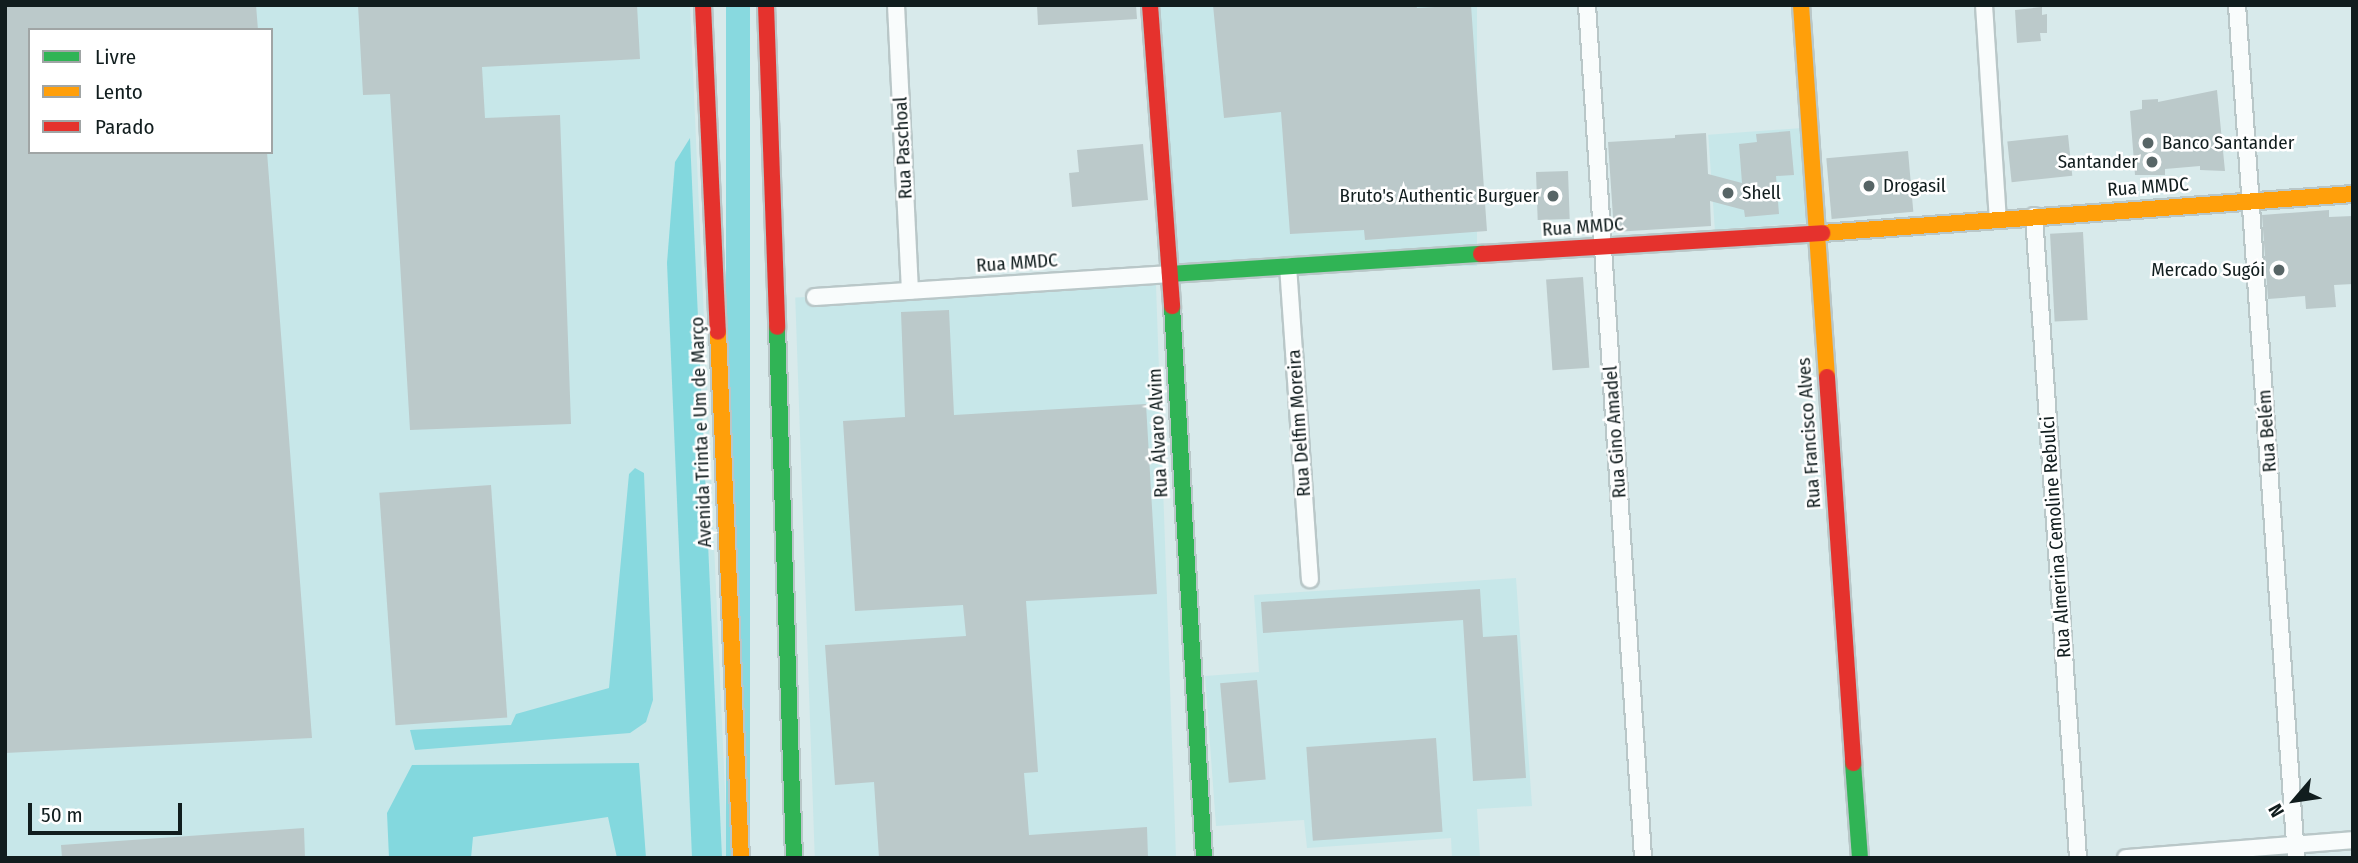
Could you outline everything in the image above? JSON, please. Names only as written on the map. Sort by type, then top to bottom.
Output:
[{"type":"street","name":"Avenida Trinta e Um de Março","points":[[704,5],[741,858]]},
{"type":"street","points":[[766,5],[794,858]]},
{"type":"street","name":"Rua Paschoal","points":[[896,5],[910,291]]},
{"type":"street","name":"Rua Álvaro Alvim","points":[[1150,5],[1170,274],[1204,858]]},
{"type":"street","name":"Rua Gino Amadel","points":[[1587,5],[1643,858]]},
{"type":"street","name":"Rua Francisco Alves","points":[[1801,5],[1860,858]]},
{"type":"street","points":[[1984,5],[1998,219]]},
{"type":"street","name":"Rua Belém","points":[[2237,5],[2295,851]]},
{"type":"street","name":"Rua MMDC","points":[[815,297],[1816,233],[2353,194]]},
{"type":"street","name":"Rua Almerina Cemoline Rebulci","points":[[2034,216],[2078,858]]},
{"type":"street","name":"Rua Delfim Moreira","points":[[1289,266],[1310,579]]},
{"type":"street","points":[[2126,858],[2295,851],[2353,840]]},
{"type":"shaded area","points":[[5,5],[690,5],[728,858],[5,858]]},
{"type":"shaded area","points":[[726,5],[750,5],[750,858],[726,858]]},
{"type":"shaded area","points":[[1161,5],[1477,5],[1477,266],[1161,266]]},
{"type":"shaded area","points":[[1803,128],[1810,223],[1715,229],[1708,135]]},
{"type":"shaded area","points":[[690,138],[722,858],[692,858],[667,263],[675,162]]},
{"type":"shaded area","points":[[1156,285],[1176,858],[815,858],[795,298]]},
{"type":"shaded area","points":[[635,468],[644,473],[653,700],[646,722],[630,733],[415,750],[410,730],[511,725],[516,714],[609,688],[629,474]]},
{"type":"shaded area","points":[[1516,578],[1532,806],[1477,809],[1480,858],[1452,858],[1451,838],[1307,848],[1304,820],[1216,826],[1205,676],[1259,672],[1254,595]]},
{"type":"shaded area","points":[[639,763],[646,858],[617,858],[608,817],[473,837],[471,858],[389,858],[387,813],[412,765]]},
{"type":"building","points":[[5,5],[256,5],[258,28],[28,28],[28,154],[267,154],[312,738],[5,753]]},
{"type":"building","points":[[358,5],[637,5],[640,59],[482,67],[485,118],[560,115],[571,424],[410,430],[390,94],[363,95]]},
{"type":"building","points":[[1037,5],[1136,5],[1137,19],[1038,25]]},
{"type":"building","points":[[1213,5],[1416,5],[1417,8],[1471,5],[1487,231],[1365,240],[1364,230],[1290,234],[1281,112],[1224,118]]},
{"type":"building","points":[[2042,7],[2042,15],[2047,14],[2047,33],[2040,33],[2041,41],[2017,43],[2015,10]]},
{"type":"building","points":[[2217,90],[2225,171],[2200,170],[2200,166],[2165,169],[2165,175],[2135,175],[2130,111],[2142,109],[2142,100],[2158,99],[2158,102]]},
{"type":"building","points":[[1790,131],[1794,175],[1776,176],[1779,214],[1745,217],[1744,210],[1710,201],[1711,226],[1614,232],[1608,142],[1675,138],[1675,135],[1706,133],[1708,174],[1742,183],[1739,144],[1757,142],[1756,134]]},
{"type":"building","points":[[2068,135],[2072,176],[2012,182],[2007,141]]},
{"type":"building","points":[[1143,144],[1148,200],[1072,207],[1069,173],[1079,172],[1077,150]]},
{"type":"building","name":"Drogasil","points":[[1908,151],[1913,212],[1832,219],[1826,158]]},
{"type":"building","name":"Bruto's Authentic Burguer","points":[[1568,171],[1570,219],[1538,220],[1536,172]]},
{"type":"building","points":[[2329,210],[2329,217],[2353,216],[2353,284],[2334,285],[2336,307],[2306,309],[2305,296],[2268,299],[2262,215]]},
{"type":"building","points":[[2083,232],[2088,320],[2055,322],[2050,234]]},
{"type":"building","points":[[1583,277],[1589,368],[1552,370],[1546,280]]},
{"type":"building","points":[[949,310],[954,415],[1146,404],[1157,594],[1026,601],[1038,772],[1024,773],[1029,835],[1147,827],[1148,858],[879,858],[874,782],[835,785],[825,645],[966,636],[963,605],[855,611],[843,421],[905,417],[901,312]]},
{"type":"building","points":[[491,485],[507,717],[396,725],[379,493]]},
{"type":"building","points":[[1480,589],[1483,637],[1517,635],[1526,778],[1473,781],[1463,620],[1263,633],[1261,602]]},
{"type":"building","points":[[1257,680],[1266,780],[1229,783],[1220,683]]},
{"type":"building","points":[[1436,738],[1443,832],[1313,841],[1306,747]]},
{"type":"building","points":[[304,828],[305,858],[62,858],[61,845]]},
{"type":"traffic: fast","points":[[1170,274],[1481,254]]},
{"type":"traffic: fast","points":[[1172,306],[1204,858]]},
{"type":"traffic: fast","points":[[777,327],[794,858]]},
{"type":"traffic: fast","points":[[1853,763],[1860,858]]},
{"type":"traffic: slow","points":[[1801,5],[1827,377]]},
{"type":"traffic: slow","points":[[1822,233],[2353,194]]},
{"type":"traffic: slow","points":[[718,332],[741,858]]},
{"type":"traffic: jam","points":[[703,5],[718,332]]},
{"type":"traffic: jam","points":[[766,5],[777,327]]},
{"type":"traffic: jam","points":[[1150,5],[1172,306]]},
{"type":"traffic: jam","points":[[1481,254],[1822,233]]},
{"type":"traffic: jam","points":[[1827,377],[1853,763]]},
{"type":"place","name":"Banco Santander","points":[[2148,143]]},
{"type":"place","name":"Santander","points":[[2152,162]]},
{"type":"place","name":"Drogasil","points":[[1869,186]]},
{"type":"place","name":"Shell","points":[[1728,193]]},
{"type":"place","name":"Bruto's Authentic Burguer","points":[[1553,196]]},
{"type":"place","name":"Mercado Sugói","points":[[2279,270]]}]
